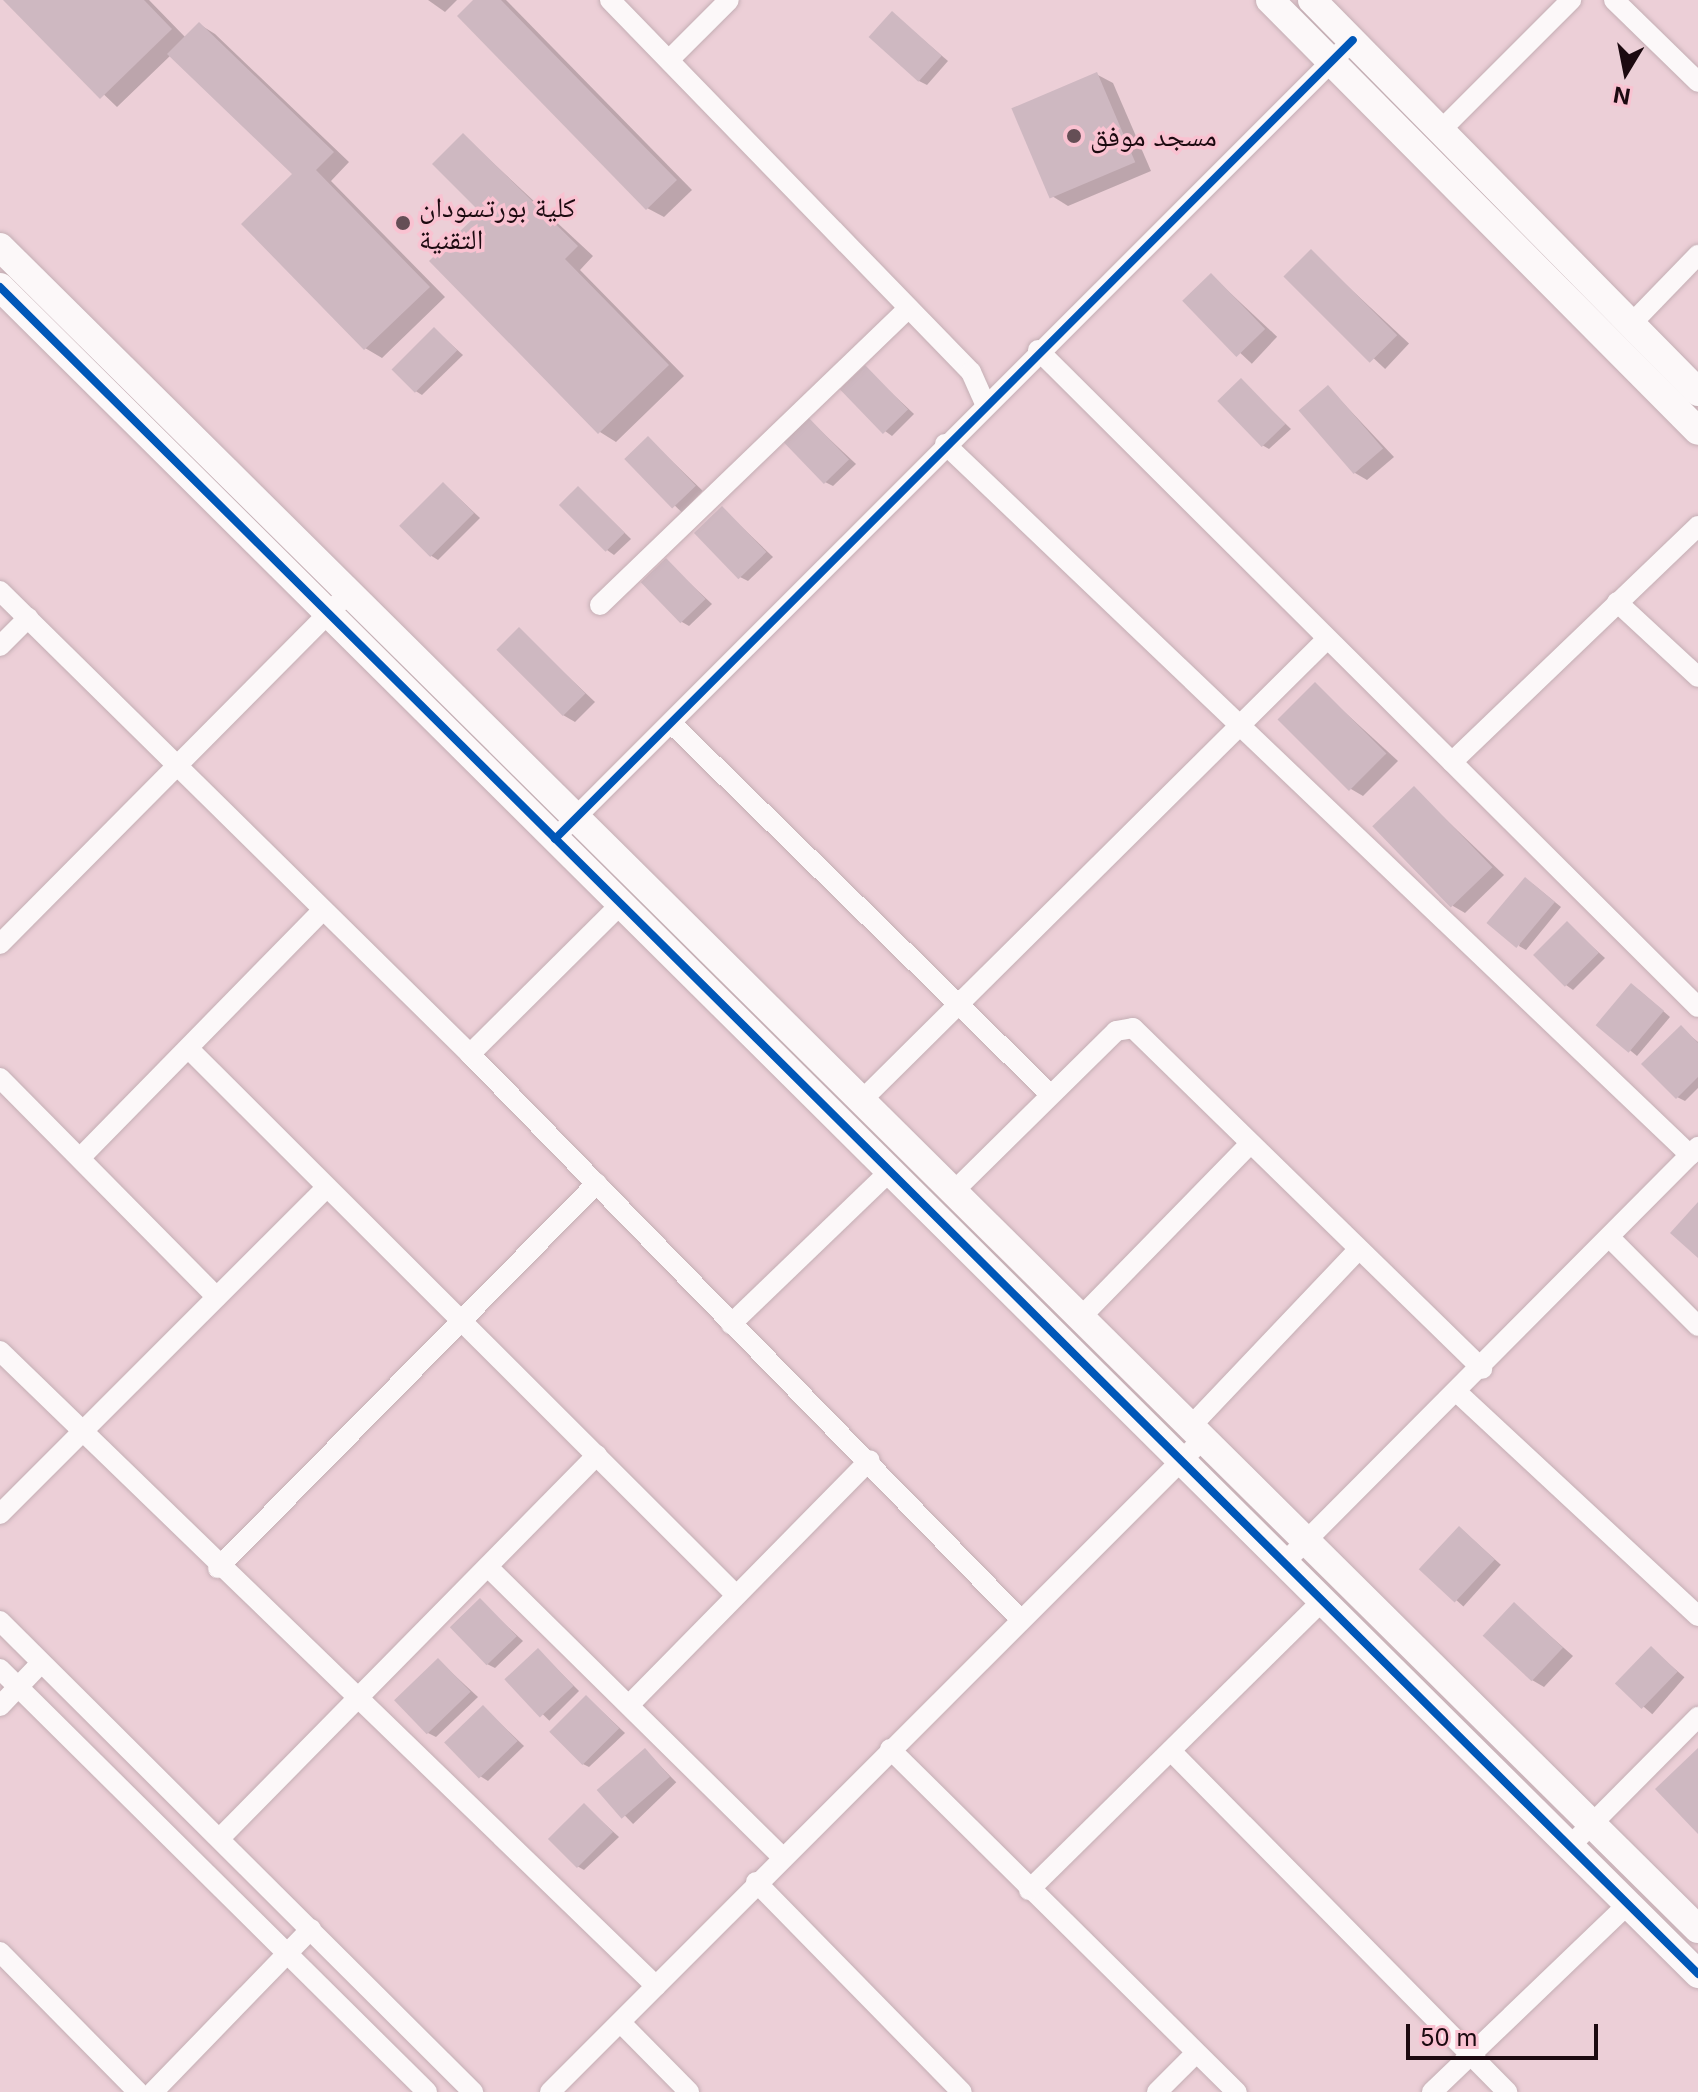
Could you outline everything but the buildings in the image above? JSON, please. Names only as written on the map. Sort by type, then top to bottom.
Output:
[{"type":"street","points":[[610,0],[670,59],[907,310],[971,372],[985,404]]},
{"type":"street","points":[[670,59],[729,0]]},
{"type":"street","points":[[1270,0],[1698,431]]},
{"type":"street","points":[[1312,0],[1444,127],[1698,392]]},
{"type":"street","points":[[1444,127],[1571,0]]},
{"type":"street","points":[[1614,0],[1698,82]]},
{"type":"street","points":[[555,839],[672,724],[1038,350],[1353,40]]},
{"type":"street","points":[[0,247],[579,815],[861,1101],[1082,1316],[1698,1929]]},
{"type":"street","points":[[1632,323],[1698,255]]},
{"type":"street","points":[[0,287],[892,1169],[1282,1565],[1698,1974]]},
{"type":"street","points":[[600,605],[907,310]]},
{"type":"street","points":[[1038,350],[1698,1007]]},
{"type":"street","points":[[945,444],[1694,1151],[1459,1394],[1282,1565]]},
{"type":"street","points":[[1452,762],[1698,526]]},
{"type":"street","points":[[0,591],[178,765],[321,912],[470,1054],[731,1324],[870,1460],[1020,1619]]},
{"type":"street","points":[[0,944],[350,592]]},
{"type":"street","points":[[1617,602],[1698,677]]},
{"type":"street","points":[[0,646],[28,618]]},
{"type":"street","points":[[861,1101],[1243,728],[1327,639]]},
{"type":"street","points":[[672,724],[1051,1095]]},
{"type":"street","points":[[470,1054],[622,903]]},
{"type":"street","points":[[80,1158],[190,1050],[321,912]]},
{"type":"street","points":[[954,1191],[1116,1031],[1133,1028],[1482,1369]]},
{"type":"street","points":[[190,1050],[734,1593]]},
{"type":"street","points":[[0,1078],[217,1297]]},
{"type":"street","points":[[1082,1316],[1250,1144]]},
{"type":"street","points":[[731,1324],[892,1169]]},
{"type":"street","points":[[218,1568],[597,1183]]},
{"type":"street","points":[[0,1514],[327,1187]]},
{"type":"street","points":[[1611,1239],[1698,1326]]},
{"type":"street","points":[[550,2092],[621,2023],[780,1855],[1179,1461],[1198,1432],[1358,1250]]},
{"type":"street","points":[[0,1351],[355,1702],[656,1986]]},
{"type":"street","points":[[1459,1394],[1698,1616]]},
{"type":"street","points":[[221,1837],[597,1455]]},
{"type":"street","points":[[632,1702],[734,1593],[870,1460]]},
{"type":"street","points":[[489,1568],[632,1702],[780,1855]]},
{"type":"street","points":[[1029,1890],[1321,1602]]},
{"type":"street","points":[[0,1621],[221,1837],[473,2092]]},
{"type":"street","points":[[0,1706],[41,1663]]},
{"type":"street","points":[[0,1669],[427,2092]]},
{"type":"street","points":[[1568,1848],[1590,1821],[1698,1717]]},
{"type":"street","points":[[890,1749],[1029,1890],[1237,2092]]},
{"type":"street","points":[[1171,1751],[1507,2092]]},
{"type":"street","points":[[756,1882],[962,2092]]},
{"type":"street","points":[[1432,2092],[1628,1904]]},
{"type":"street","points":[[153,2092],[311,1929]]},
{"type":"street","points":[[0,1952],[138,2092]]},
{"type":"street","points":[[621,2023],[689,2092]]},
{"type":"street","points":[[1157,2092],[1196,2053]]},
{"type":"cycle path","points":[[555,839],[1353,40]]},
{"type":"cycle path","points":[[0,287],[1698,1974]]},
{"type":"place","name":"مسجد موفق","points":[[1074,136]]},
{"type":"place","name":"كلية بورتسودان التقنية","points":[[403,223]]}]
